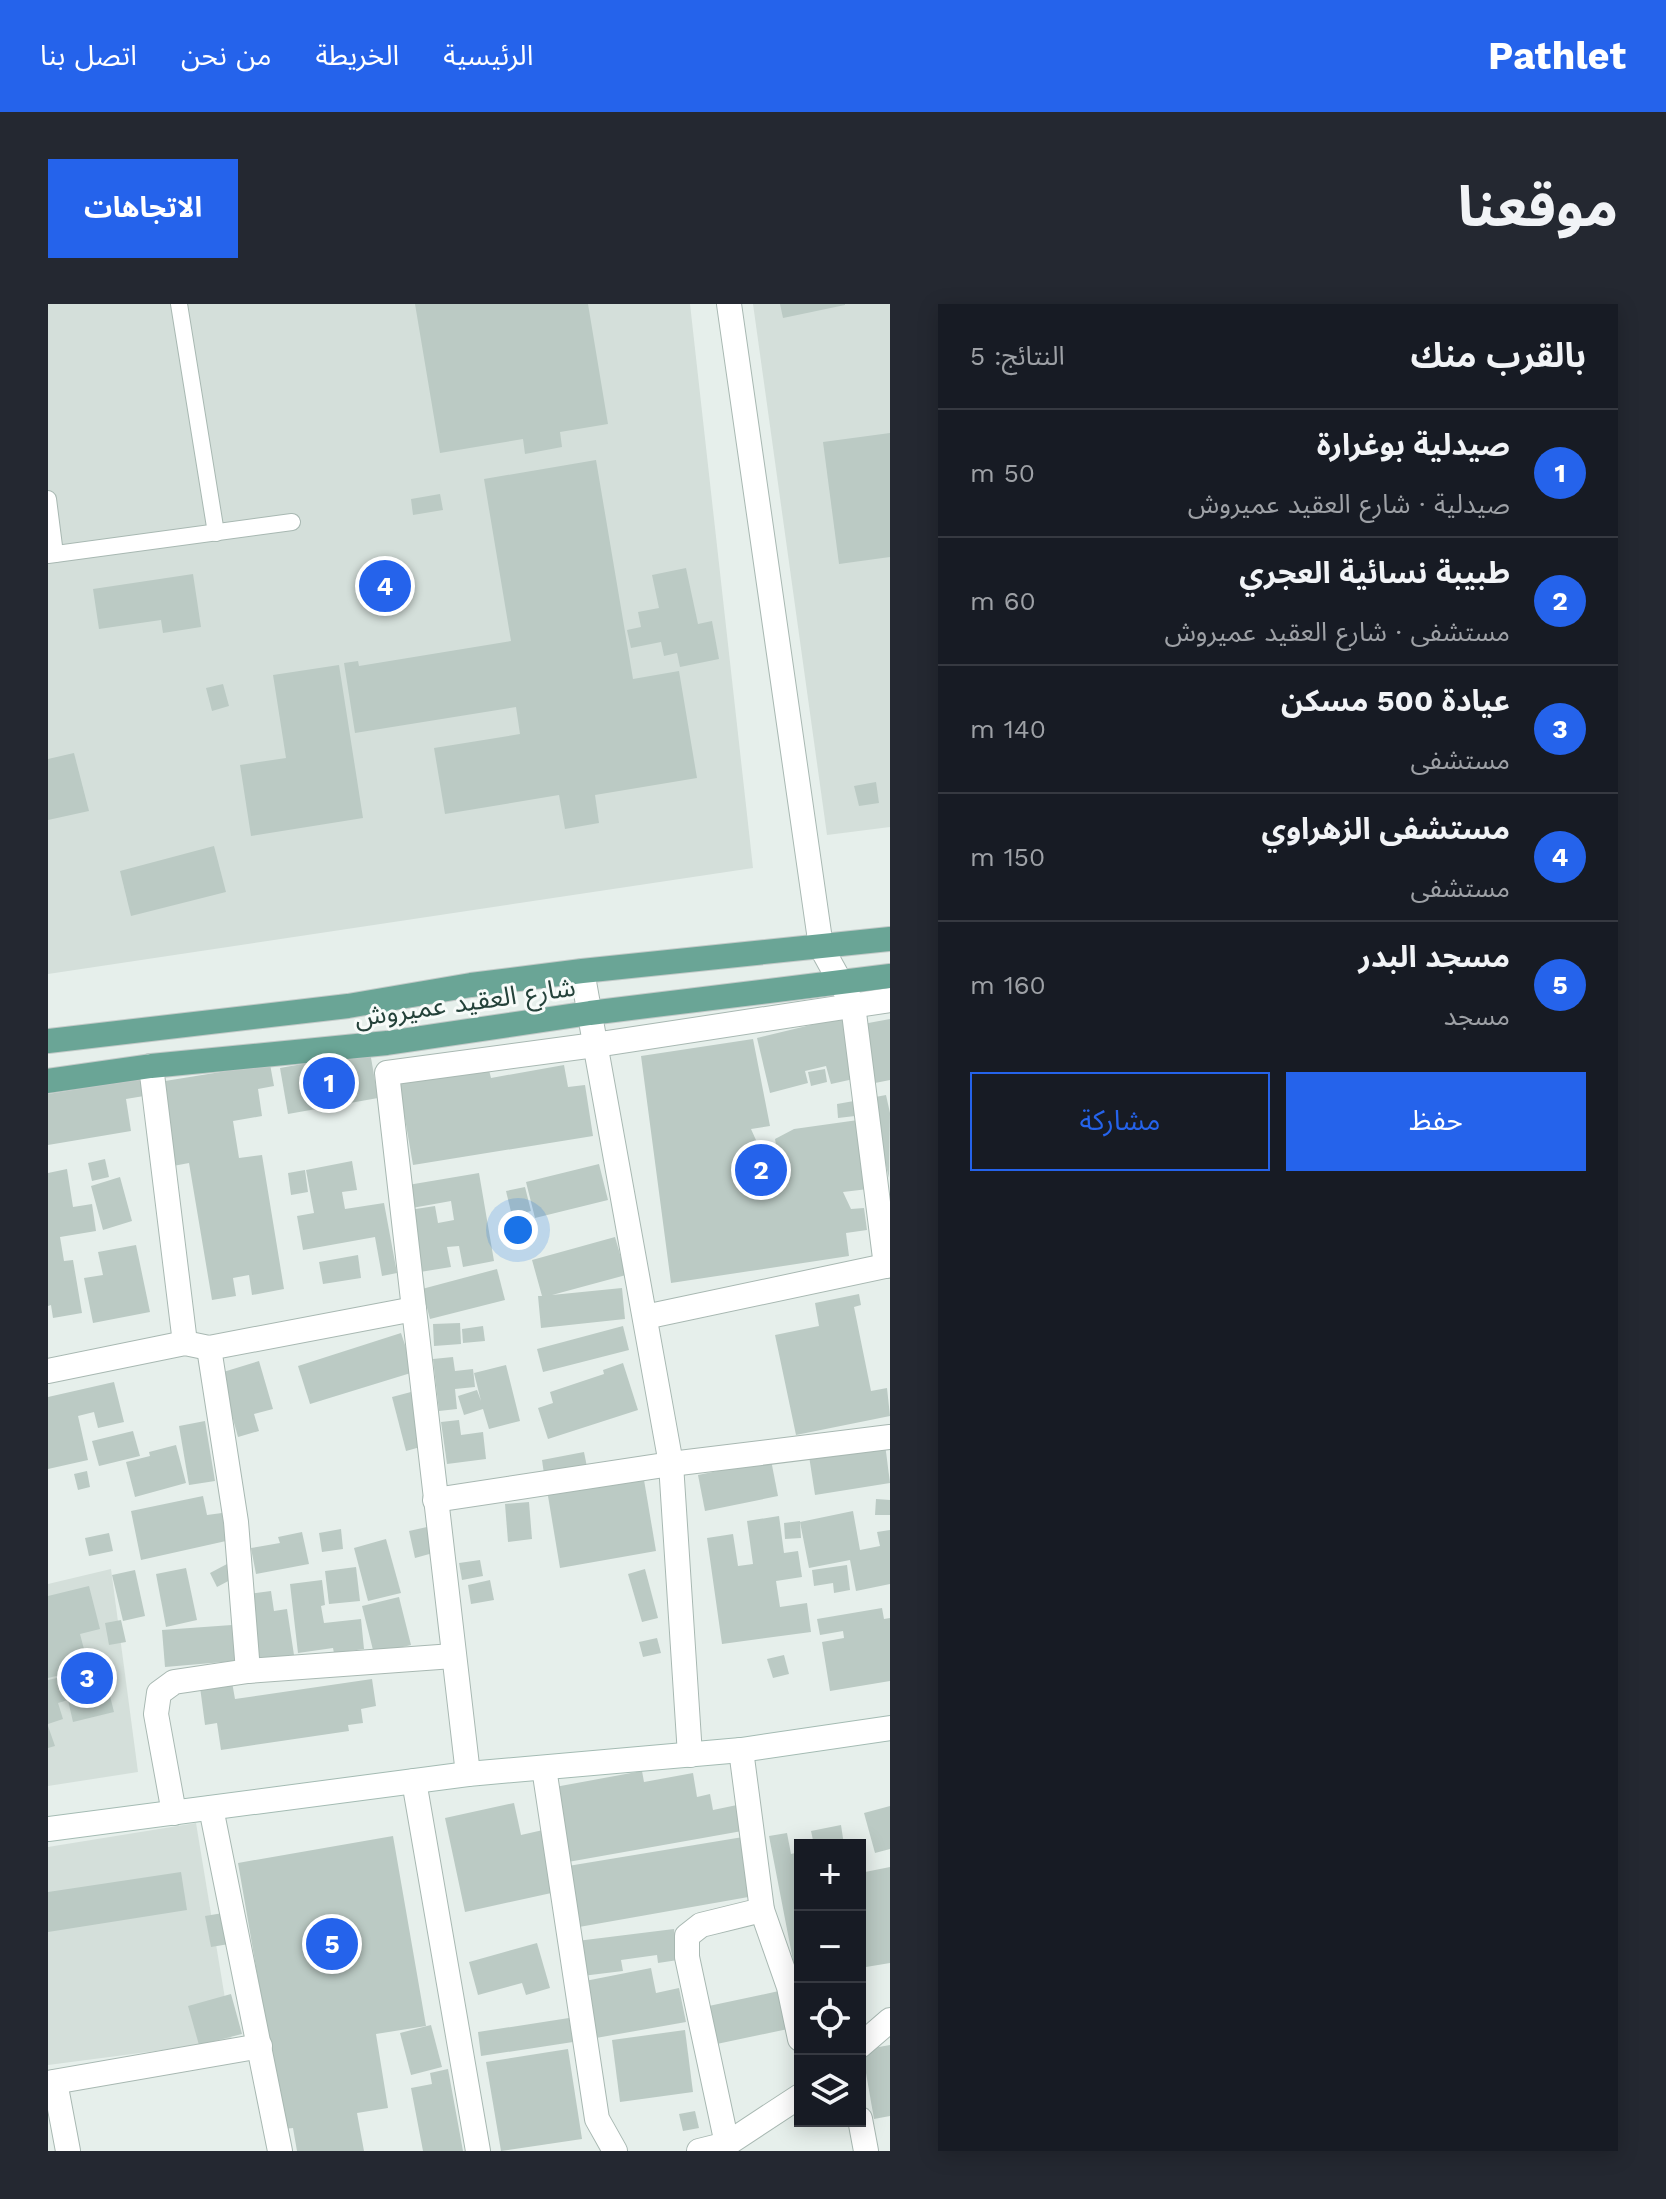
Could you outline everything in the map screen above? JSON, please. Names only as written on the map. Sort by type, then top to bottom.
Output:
[{"type":"main road","name":"شارع العقيد عميروش","points":[[48,1041],[348,1006],[471,985],[582,971],[890,939]]},
{"type":"main road","name":"شارع العقيد عميروش","points":[[48,1081],[151,1066],[387,1043],[590,1013],[890,976]]},
{"type":"street","points":[[645,1317],[888,1266],[853,1005],[821,947],[729,304]]},
{"type":"street","points":[[582,971],[671,1464],[690,1755]]},
{"type":"street","points":[[387,1073],[890,1000]]},
{"type":"street","points":[[387,1043],[387,1073],[468,1774]]},
{"type":"street","points":[[151,1066],[197,1346],[236,1522],[248,1671]]},
{"type":"street","points":[[48,1371],[414,1309]]},
{"type":"street","points":[[435,1500],[671,1464],[890,1437]]},
{"type":"street","points":[[174,1813],[156,1714],[159,1693],[174,1682],[248,1671],[453,1656]]},
{"type":"street","points":[[48,1829],[468,1774],[741,1750],[890,1728]]},
{"type":"street","points":[[741,1750],[762,1910],[794,2011]]},
{"type":"street","points":[[544,1768],[597,2119],[615,2151]]},
{"type":"street","points":[[414,1781],[478,2151]]},
{"type":"street","points":[[211,1808],[280,2151]]},
{"type":"street","points":[[727,2144],[687,1957],[687,1936],[701,1925],[762,1910]]},
{"type":"street","points":[[866,2041],[890,2020]]},
{"type":"street","points":[[68,2151],[52,2082],[260,2046]]},
{"type":"street","points":[[699,2151],[727,2144],[794,2100]]},
{"type":"street","points":[[862,2127],[866,2151]]},
{"type":"lane","points":[[179,304],[216,533]]},
{"type":"lane","points":[[48,499],[51,554],[292,522]]},
{"type":"shaded area","points":[[48,304],[690,304],[753,868],[48,974]]},
{"type":"shaded area","points":[[753,304],[890,304],[890,827],[827,835]]},
{"type":"shaded area","points":[[111,1569],[138,1772],[48,1786],[48,1584]]},
{"type":"shaded area","points":[[196,1823],[232,2041],[48,2065],[48,1847]]},
{"type":"building","points":[[415,304],[588,304],[608,424],[560,432],[562,447],[525,454],[523,439],[440,453]]},
{"type":"building","points":[[780,304],[845,304],[845,305],[783,318]]},
{"type":"building","points":[[890,433],[890,557],[839,564],[823,442]]},
{"type":"building","points":[[596,460],[633,679],[679,671],[697,778],[595,795],[599,823],[565,829],[559,795],[445,814],[434,748],[520,734],[516,707],[355,733],[344,663],[358,661],[359,666],[511,641],[484,479]]},
{"type":"building","points":[[440,494],[443,510],[413,515],[411,499]]},
{"type":"building","points":[[686,568],[698,624],[712,621],[719,659],[680,667],[677,653],[664,656],[661,642],[631,648],[627,630],[641,627],[638,612],[659,608],[652,575]]},
{"type":"building","points":[[193,574],[201,627],[163,633],[161,620],[99,629],[93,589]]},
{"type":"building","points":[[339,665],[363,818],[251,836],[240,765],[286,758],[273,675]]},
{"type":"building","points":[[223,684],[229,706],[212,711],[206,688]]},
{"type":"building","points":[[74,753],[89,811],[48,820],[48,759]]},
{"type":"building","points":[[876,782],[879,803],[859,806],[854,786]]},
{"type":"building","points":[[214,846],[226,892],[131,916],[120,871]]},
{"type":"building","points":[[844,1017],[858,1078],[831,1084],[826,1066],[805,1071],[808,1083],[770,1093],[757,1038]]},
{"type":"building","points":[[890,1019],[890,1080],[875,1083],[863,1024]]},
{"type":"building","points":[[753,1039],[770,1126],[751,1129],[764,1158],[778,1156],[775,1139],[794,1129],[858,1120],[868,1189],[843,1192],[851,1209],[864,1208],[867,1230],[846,1233],[849,1256],[671,1283],[641,1056]]},
{"type":"building","points":[[370,1052],[378,1098],[288,1114],[280,1068]]},
{"type":"building","points":[[270,1064],[274,1086],[258,1089],[262,1116],[233,1121],[239,1158],[262,1155],[284,1289],[252,1295],[249,1275],[233,1278],[236,1296],[212,1300],[189,1163],[173,1166],[159,1082]]},
{"type":"building","points":[[564,1065],[568,1087],[585,1085],[593,1136],[413,1165],[399,1084],[489,1070],[491,1078]]},
{"type":"building","points":[[825,1069],[827,1082],[811,1086],[808,1072]]},
{"type":"building","points":[[147,1078],[150,1095],[126,1099],[131,1131],[48,1145],[48,1094]]},
{"type":"building","points":[[886,1095],[890,1113],[889,1178],[870,1098]]},
{"type":"building","points":[[854,1101],[855,1116],[838,1118],[837,1104]]},
{"type":"building","points":[[105,1159],[109,1177],[92,1181],[88,1163]]},
{"type":"building","points":[[352,1161],[357,1190],[342,1192],[345,1209],[384,1203],[397,1273],[382,1276],[375,1237],[303,1250],[297,1216],[314,1213],[306,1170]]},
{"type":"building","points":[[599,1164],[608,1200],[535,1218],[526,1182]]},
{"type":"building","points":[[67,1169],[73,1207],[92,1204],[96,1231],[60,1237],[64,1261],[73,1260],[82,1313],[53,1318],[51,1305],[48,1306],[48,1173]]},
{"type":"building","points":[[305,1170],[308,1192],[291,1195],[288,1173]]},
{"type":"building","points":[[479,1173],[494,1261],[463,1267],[459,1246],[447,1247],[451,1267],[420,1272],[409,1210],[435,1206],[438,1223],[454,1220],[451,1201],[412,1208],[408,1185]]},
{"type":"building","points":[[120,1177],[132,1221],[103,1230],[91,1186]]},
{"type":"building","points":[[525,1187],[531,1211],[512,1216],[506,1191]]},
{"type":"building","points":[[615,1237],[626,1275],[552,1295],[622,1288],[625,1319],[541,1328],[538,1296],[542,1296],[532,1260]]},
{"type":"building","points":[[136,1245],[150,1312],[93,1323],[84,1278],[103,1275],[98,1252]]},
{"type":"building","points":[[358,1255],[361,1278],[323,1284],[319,1262]]},
{"type":"building","points":[[497,1269],[505,1300],[430,1319],[422,1289]]},
{"type":"building","points":[[859,1294],[861,1305],[854,1307],[871,1391],[887,1388],[890,1416],[796,1435],[775,1335],[819,1326],[815,1303]]},
{"type":"building","points":[[460,1323],[461,1344],[434,1346],[433,1324]]},
{"type":"building","points":[[483,1326],[485,1341],[463,1343],[462,1329]]},
{"type":"building","points":[[623,1326],[629,1350],[543,1372],[537,1349]]},
{"type":"building","points":[[401,1333],[414,1372],[310,1404],[298,1366]]},
{"type":"building","points":[[453,1357],[455,1371],[473,1369],[475,1387],[455,1389],[457,1409],[439,1411],[433,1359]]},
{"type":"building","points":[[259,1361],[273,1409],[254,1414],[259,1431],[238,1437],[220,1373]]},
{"type":"building","points":[[623,1363],[638,1410],[548,1439],[538,1408],[553,1403],[550,1392],[604,1374],[603,1370]]},
{"type":"building","points":[[506,1365],[520,1421],[489,1429],[483,1409],[464,1415],[458,1396],[477,1390],[481,1401],[474,1373]]},
{"type":"building","points":[[114,1382],[124,1422],[98,1428],[94,1412],[78,1416],[88,1460],[48,1469],[48,1397]]},
{"type":"building","points":[[411,1392],[424,1446],[406,1451],[392,1397]]},
{"type":"building","points":[[459,1420],[461,1435],[483,1432],[486,1459],[447,1464],[441,1422]]},
{"type":"building","points":[[205,1421],[215,1481],[189,1485],[179,1426]]},
{"type":"building","points":[[133,1431],[140,1456],[99,1466],[92,1441]]},
{"type":"building","points":[[885,1444],[890,1483],[815,1495],[809,1456]]},
{"type":"building","points":[[176,1445],[186,1483],[135,1497],[126,1462]]},
{"type":"building","points":[[584,1452],[587,1467],[544,1474],[542,1460]]},
{"type":"building","points":[[771,1460],[778,1496],[705,1511],[698,1475]]},
{"type":"building","points":[[87,1471],[90,1487],[78,1490],[74,1474]]},
{"type":"building","points":[[643,1474],[656,1551],[560,1568],[547,1490]]},
{"type":"building","points":[[203,1496],[207,1515],[222,1513],[226,1541],[141,1560],[131,1511]]},
{"type":"building","points":[[876,1499],[890,1500],[890,1515],[875,1515]]},
{"type":"building","points":[[529,1502],[532,1539],[508,1542],[505,1504]]},
{"type":"building","points":[[853,1511],[860,1550],[880,1546],[877,1532],[890,1530],[890,1584],[856,1591],[850,1560],[809,1568],[800,1522]]},
{"type":"building","points":[[779,1516],[784,1553],[798,1551],[802,1577],[776,1581],[780,1607],[807,1603],[811,1632],[722,1644],[707,1538],[733,1534],[738,1566],[753,1564],[747,1521]]},
{"type":"building","points":[[800,1521],[801,1538],[785,1539],[784,1523]]},
{"type":"building","points":[[427,1527],[433,1553],[415,1558],[409,1531]]},
{"type":"building","points":[[341,1529],[343,1549],[322,1552],[319,1533]]},
{"type":"building","points":[[302,1532],[309,1564],[256,1574],[251,1548],[280,1543],[278,1537]]},
{"type":"building","points":[[109,1533],[113,1551],[89,1556],[85,1538]]},
{"type":"building","points":[[386,1539],[401,1593],[368,1601],[354,1548]]},
{"type":"building","points":[[480,1560],[483,1576],[462,1580],[459,1563]]},
{"type":"building","points":[[227,1564],[234,1578],[217,1587],[210,1573]]},
{"type":"building","points":[[847,1565],[850,1590],[834,1593],[833,1583],[814,1586],[812,1570]]},
{"type":"building","points":[[356,1567],[360,1601],[329,1604],[325,1571]]},
{"type":"building","points":[[186,1568],[197,1620],[166,1627],[156,1574]]},
{"type":"building","points":[[645,1569],[658,1618],[642,1622],[628,1574]]},
{"type":"building","points":[[135,1570],[145,1616],[123,1621],[112,1575]]},
{"type":"building","points":[[322,1580],[324,1623],[361,1619],[364,1649],[334,1653],[333,1648],[298,1653],[290,1584]]},
{"type":"building","points":[[490,1580],[494,1600],[471,1604],[468,1585]]},
{"type":"building","points":[[89,1586],[100,1629],[80,1634],[89,1668],[48,1678],[48,1596]]},
{"type":"building","points":[[271,1591],[274,1611],[287,1609],[294,1655],[259,1660],[249,1594]]},
{"type":"building","points":[[399,1597],[411,1645],[374,1654],[362,1606]]},
{"type":"building","points":[[882,1608],[884,1619],[890,1618],[890,1681],[830,1691],[822,1642],[844,1638],[843,1631],[820,1635],[817,1619]]},
{"type":"building","points":[[121,1620],[126,1642],[109,1645],[105,1623]]},
{"type":"building","points":[[232,1625],[235,1661],[165,1667],[162,1630]]},
{"type":"building","points":[[657,1638],[661,1653],[643,1657],[639,1642]]},
{"type":"building","points":[[784,1655],[789,1674],[773,1678],[767,1659]]},
{"type":"building","points":[[104,1672],[114,1712],[73,1722],[68,1700],[58,1703],[63,1719],[48,1724],[48,1680],[61,1677],[63,1682]]},
{"type":"building","points":[[372,1679],[376,1706],[361,1709],[363,1723],[348,1725],[349,1731],[221,1750],[217,1723],[205,1725],[200,1687],[232,1682],[235,1699]]},
{"type":"building","points":[[48,1726],[55,1746],[48,1748]]},
{"type":"building","points":[[642,1771],[644,1782],[693,1773],[697,1797],[710,1794],[713,1810],[737,1805],[742,1831],[568,1862],[555,1787]]},
{"type":"building","points":[[514,1803],[521,1835],[543,1830],[556,1892],[465,1912],[445,1818]]},
{"type":"building","points":[[890,1806],[890,1849],[875,1853],[864,1813]]},
{"type":"building","points":[[841,1825],[843,1839],[813,1839],[811,1831]]},
{"type":"building","points":[[787,1833],[791,1854],[794,1853],[794,1965],[769,1836]]},
{"type":"building","points":[[393,1836],[426,2026],[376,2034],[388,2108],[357,2113],[364,2151],[297,2151],[293,2128],[284,2129],[238,1863]]},
{"type":"building","points":[[743,1837],[754,1896],[579,1927],[568,1866]]},
{"type":"building","points":[[890,1867],[890,1963],[866,1967],[866,1911],[866,1872]]},
{"type":"building","points":[[181,1872],[187,1910],[48,1932],[48,1892]]},
{"type":"building","points":[[223,1913],[229,1944],[211,1947],[205,1916]]},
{"type":"building","points":[[674,1929],[678,1960],[658,1963],[657,1955],[621,1960],[623,1971],[582,1976],[577,1941]]},
{"type":"building","points":[[537,1943],[550,1988],[526,1995],[522,1983],[478,1995],[469,1962]]},
{"type":"building","points":[[651,1968],[656,1993],[679,1988],[686,2022],[596,2038],[580,1982]]},
{"type":"building","points":[[779,1991],[788,2029],[712,2045],[704,2007]]},
{"type":"building","points":[[231,1994],[242,2034],[199,2045],[188,2006]]},
{"type":"building","points":[[569,2018],[573,2042],[481,2056],[478,2032]]},
{"type":"building","points":[[431,2025],[442,2067],[411,2075],[400,2033]]},
{"type":"building","points":[[685,2030],[693,2092],[620,2102],[612,2040]]},
{"type":"building","points":[[890,2045],[890,2116],[874,2119],[866,2073],[866,2049]]},
{"type":"building","points":[[568,2049],[582,2139],[501,2151],[486,2062]]},
{"type":"building","points":[[448,2069],[463,2151],[423,2151],[411,2088],[432,2084],[430,2073]]},
{"type":"building","points":[[695,2111],[699,2128],[683,2131],[679,2114]]},
{"type":"place","name":"مستشفى الزهراوي","points":[[385,586]]},
{"type":"place","name":"صيدلية بوغرارة","points":[[329,1083]]},
{"type":"place","name":"طبيبة نسائية العجري","points":[[761,1170]]},
{"type":"place","name":"عيادة 500 مسكن","points":[[87,1678]]},
{"type":"place","name":"مسجد البدر","points":[[332,1944]]}]
